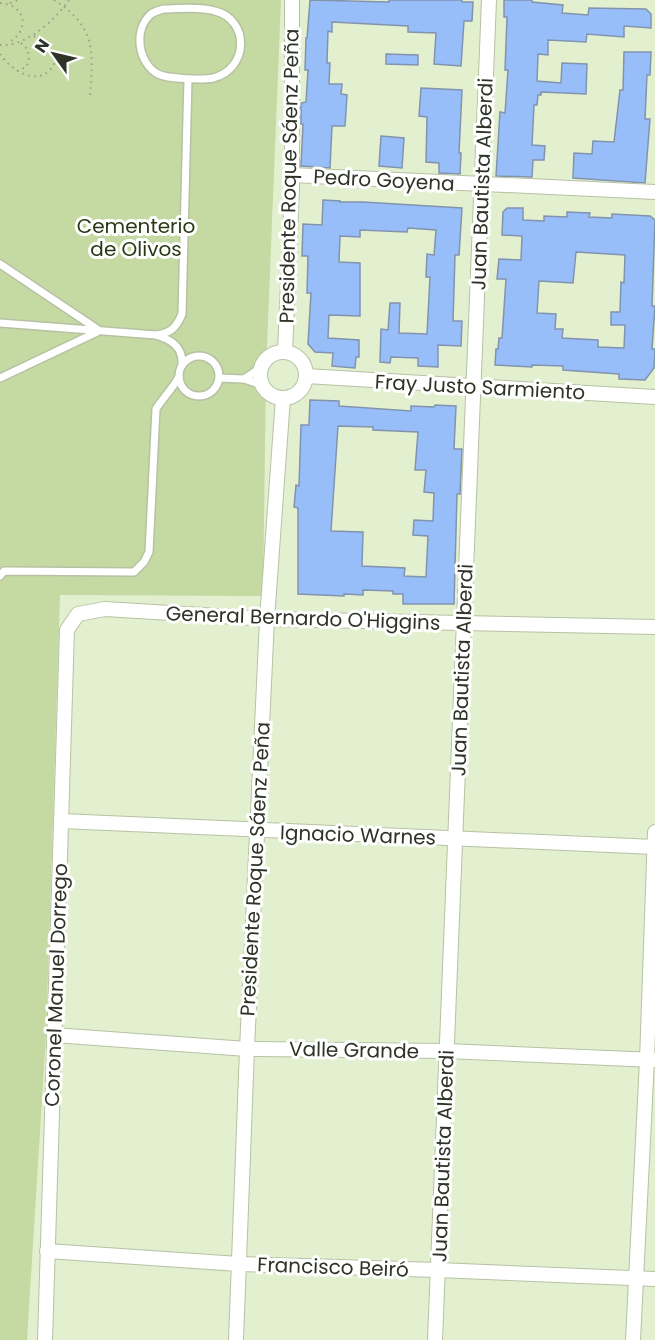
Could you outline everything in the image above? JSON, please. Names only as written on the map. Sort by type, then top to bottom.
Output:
[{"type":"street","name":"Presidente Roque Sáenz Peña","points":[[285,352],[292,175],[292,0]]},
{"type":"street","name":"Juan Bautista Alberdi","points":[[435,1340],[489,0]]},
{"type":"street","name":"Pedro Goyena","points":[[292,175],[655,192]]},
{"type":"street","points":[[285,352],[298,358],[306,376],[301,389],[290,397],[283,398],[269,393],[262,385],[260,374],[262,367],[271,356],[285,352]]},
{"type":"street","name":"Fray Justo Sarmiento","points":[[306,376],[655,397]]},
{"type":"street","name":"Presidente Roque Sáenz Peña","points":[[236,1340],[267,620],[283,398]]},
{"type":"street","name":"General Bernardo O'Higgins","points":[[67,630],[78,614],[105,609],[267,620],[655,627]]},
{"type":"street","name":"Coronel Manuel Dorrego","points":[[45,1340],[67,630]]},
{"type":"street","name":"Ignacio Warnes","points":[[61,820],[257,831],[655,847]]},
{"type":"street","points":[[633,1340],[651,1060],[655,832]]},
{"type":"street","name":"Valle Grande","points":[[54,1035],[247,1049],[447,1051],[651,1060]]},
{"type":"street","name":"Francisco Beiró","points":[[47,1251],[239,1264],[655,1279]]},
{"type":"lane","points":[[164,9],[215,11],[228,18],[237,28],[241,42],[240,55],[233,66],[224,74],[211,79],[188,78],[159,75],[147,65],[141,52],[140,40],[142,26],[152,14],[164,9]]},
{"type":"lane","points":[[0,323],[156,335],[169,333],[177,327],[182,314],[188,78]]},
{"type":"lane","points":[[0,264],[99,331]]},
{"type":"lane","points":[[0,378],[99,331]]},
{"type":"lane","points":[[0,576],[4,571],[134,572],[144,562],[148,552],[156,409],[179,377],[182,364],[182,354],[178,348],[167,339],[156,335]]},
{"type":"lane","points":[[179,377],[181,384],[189,393],[201,395],[212,390],[219,378],[216,366],[206,357],[193,357],[182,364]]},
{"type":"lane","points":[[244,379],[262,367]]},
{"type":"lane","points":[[219,378],[244,379],[262,385]]},
{"type":"path","points":[[8,4],[18,0]]},
{"type":"path","points":[[54,0],[80,22],[90,41],[93,58],[90,97]]},
{"type":"path","points":[[2,45],[19,42],[31,35],[59,15],[69,0]]},
{"type":"path","points":[[0,3],[8,4],[18,10],[22,27],[14,39],[2,45]]},
{"type":"path","points":[[0,54],[9,65],[24,74],[38,76],[49,72],[54,64],[53,53],[38,38],[31,35]]},
{"type":"path","points":[[17,71],[26,67],[30,55],[24,45],[19,42]]},
{"type":"green space","name":"Cementerio de Olivos","points":[[0,0],[281,0],[266,371],[263,596],[60,595],[46,1036],[27,1340],[0,1340]]},
{"type":"building","points":[[310,0],[389,2],[389,0],[462,0],[462,2],[473,2],[472,21],[464,21],[461,66],[434,64],[436,33],[408,32],[408,26],[332,22],[332,32],[328,31],[329,84],[342,84],[341,94],[347,95],[345,126],[332,126],[330,168],[301,166],[303,124],[301,124],[301,103],[306,102],[308,70],[305,70],[306,38]]},
{"type":"building","points":[[504,0],[532,0],[532,2],[563,5],[562,13],[588,15],[589,8],[646,9],[651,14],[651,28],[624,26],[624,37],[587,34],[586,42],[548,40],[548,55],[538,54],[537,81],[561,83],[562,63],[587,64],[586,94],[541,92],[541,95],[538,95],[537,105],[534,105],[532,145],[545,146],[544,160],[533,160],[532,177],[496,176],[500,112],[505,113],[508,70],[505,70],[507,17],[504,17]]},
{"type":"building","points":[[624,52],[651,52],[650,75],[647,75],[645,119],[650,119],[645,183],[573,178],[574,153],[592,154],[593,141],[614,142],[620,90],[623,90]]},
{"type":"building","points":[[386,54],[418,55],[418,65],[386,64]]},
{"type":"building","points":[[421,88],[462,90],[460,174],[439,173],[439,163],[426,162],[427,117],[419,116]]},
{"type":"building","points":[[381,136],[404,138],[402,168],[379,166]]},
{"type":"building","points":[[323,200],[462,208],[459,255],[455,255],[453,321],[462,321],[461,346],[438,345],[438,367],[418,366],[418,358],[391,357],[390,363],[380,362],[381,329],[388,330],[390,303],[400,303],[399,333],[427,334],[430,277],[426,277],[427,254],[434,255],[436,230],[408,228],[407,232],[360,230],[360,237],[340,236],[339,262],[360,263],[360,316],[329,315],[328,338],[359,340],[359,357],[356,357],[355,368],[332,366],[333,353],[315,352],[308,344],[311,293],[307,293],[308,256],[302,256],[303,224],[322,225]]},
{"type":"building","points":[[507,208],[523,208],[523,220],[544,221],[544,216],[567,217],[567,212],[590,213],[589,217],[612,218],[612,214],[650,216],[655,220],[652,306],[655,306],[652,349],[655,349],[654,368],[645,380],[619,379],[619,374],[563,370],[563,366],[495,365],[496,349],[498,349],[499,338],[502,338],[506,279],[497,279],[499,259],[521,260],[522,236],[502,235],[503,212]],"holes":[[[576,252],[625,255],[620,312],[611,312],[611,325],[625,325],[624,348],[598,347],[598,340],[562,338],[563,329],[555,329],[556,314],[537,313],[539,281],[573,283]]]},
{"type":"building","points":[[310,400],[339,401],[339,406],[411,411],[411,406],[456,406],[454,449],[462,449],[460,494],[457,494],[454,604],[403,604],[403,594],[393,594],[393,591],[363,590],[363,595],[344,594],[344,596],[298,594],[298,508],[294,507],[296,485],[299,486],[301,425],[309,425]],"holes":[[[338,426],[373,427],[373,430],[418,432],[415,470],[426,470],[424,492],[434,493],[433,521],[414,520],[413,535],[428,536],[426,577],[404,576],[405,568],[362,566],[363,532],[331,531]]]}]
